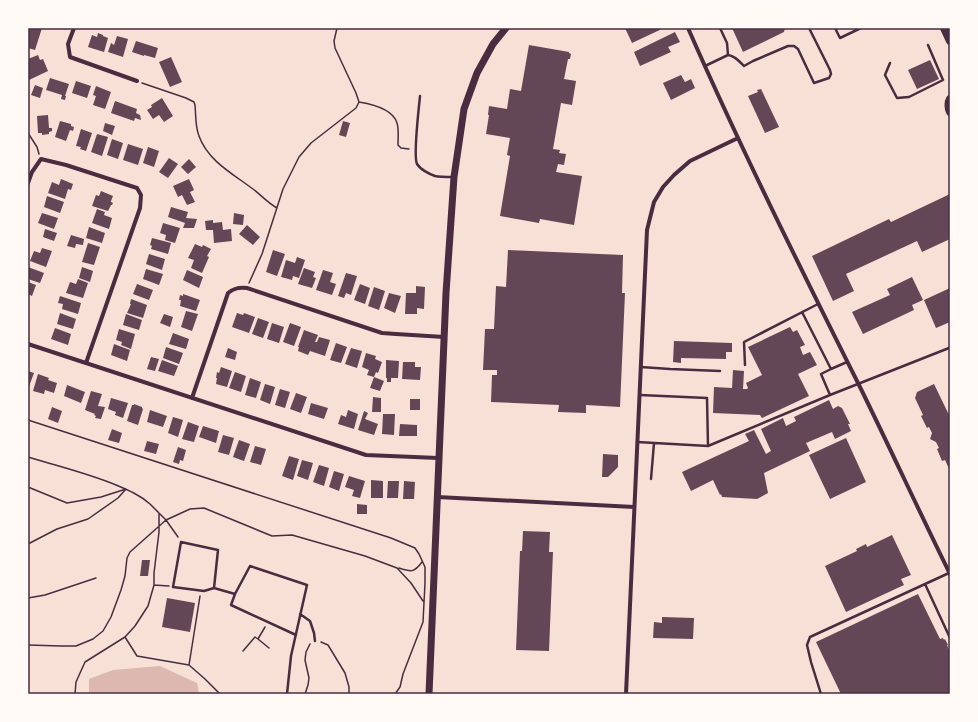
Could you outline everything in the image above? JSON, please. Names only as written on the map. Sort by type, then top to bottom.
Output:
[{"type":"highway","points":[[944,28],[950,41]]},
{"type":"highway","points":[[950,99],[948,102],[950,112]]},
{"type":"main road","points":[[429,694],[438,458],[454,177],[464,109],[477,73],[493,44],[506,28]]},
{"type":"street","points":[[74,28],[68,44],[70,57],[138,81]]},
{"type":"street","points":[[688,28],[788,244],[950,573]]},
{"type":"street","points":[[626,694],[647,230],[654,202],[663,187],[674,175],[690,161],[738,138]]},
{"type":"street","points":[[28,183],[32,172],[41,159],[66,165],[137,188],[141,195],[140,208],[86,364]]},
{"type":"street","points":[[192,398],[228,293],[234,288],[247,288],[382,332],[444,337]]},
{"type":"street","points":[[28,344],[366,455],[438,458]]},
{"type":"street","points":[[437,497],[634,507]]},
{"type":"lane","points":[[720,28],[727,43],[728,55]]},
{"type":"lane","points":[[705,66],[728,55],[732,55],[744,66],[788,46],[794,46],[798,49],[814,83],[829,78],[831,74],[830,70],[810,28]]},
{"type":"lane","points":[[835,28],[840,38],[861,28]]},
{"type":"lane","points":[[890,63],[886,75],[897,98],[909,97],[943,80],[928,45]]},
{"type":"lane","points":[[420,96],[416,150],[417,164],[423,170],[435,176],[454,177]]},
{"type":"lane","points":[[745,365],[744,342],[818,304]]},
{"type":"lane","points":[[802,312],[831,369]]},
{"type":"lane","points":[[637,442],[708,446],[830,395],[950,348]]},
{"type":"lane","points":[[830,395],[821,374],[847,362]]},
{"type":"lane","points":[[640,367],[720,370]]},
{"type":"lane","points":[[639,395],[707,398],[708,446]]},
{"type":"lane","points":[[652,478],[654,443]]},
{"type":"lane","points":[[214,588],[218,550],[181,542],[174,587],[201,591],[214,588],[235,594]]},
{"type":"lane","points":[[287,694],[291,656],[296,634],[300,614],[307,585],[250,566],[235,594],[231,605],[296,634]]},
{"type":"lane","points":[[821,694],[807,645],[810,637],[950,573]]},
{"type":"lane","points":[[925,584],[950,638]]},
{"type":"lane","points":[[300,614],[310,621],[315,641]]},
{"type":"path","points":[[247,288],[262,254],[283,189],[299,157],[311,143],[356,108],[359,102],[335,48],[334,41],[337,28]]},
{"type":"path","points":[[138,81],[194,102],[199,137],[207,151],[229,172],[277,208]]},
{"type":"path","points":[[359,102],[378,106],[391,114],[397,123],[398,145],[401,148],[416,150]]},
{"type":"path","points":[[28,133],[37,147],[41,159]]},
{"type":"path","points":[[28,420],[391,538],[414,548],[419,554],[425,567],[423,622],[403,674],[400,687],[395,694]]},
{"type":"path","points":[[28,457],[87,474],[134,492],[151,504],[166,520],[181,542]]},
{"type":"path","points":[[28,487],[67,503],[126,489]]},
{"type":"path","points":[[28,544],[57,529],[88,519],[118,498],[126,489]]},
{"type":"path","points":[[75,694],[76,682],[85,662],[125,637],[135,626],[148,606],[154,585],[159,532],[159,513]]},
{"type":"path","points":[[397,568],[410,572],[417,569],[422,561]]},
{"type":"path","points":[[28,598],[45,595],[96,578]]},
{"type":"path","points":[[154,585],[174,587]]},
{"type":"path","points":[[189,666],[201,591]]},
{"type":"path","points":[[258,639],[268,622]]},
{"type":"path","points":[[125,637],[137,656],[189,666],[220,694]]},
{"type":"path","points":[[243,651],[255,637],[269,648]]},
{"type":"path","points":[[305,694],[309,678],[305,660],[306,652],[310,644],[315,641],[328,645],[338,660],[345,673],[349,687],[349,694]]},
{"type":"shaded area","points":[[160,666],[197,683],[199,694],[89,694],[89,679],[113,670]]},
{"type":"building","points":[[29,28],[42,28],[35,50],[28,48]]},
{"type":"building","points":[[625,28],[664,28],[632,43]]},
{"type":"building","points":[[732,28],[785,28],[784,32],[743,52]]},
{"type":"building","points":[[675,32],[680,42],[668,47],[671,52],[640,66],[634,52]]},
{"type":"building","points":[[98,33],[108,38],[104,52],[88,47],[92,35],[97,37]]},
{"type":"building","points":[[117,36],[128,39],[123,57],[108,52],[111,43],[114,45]]},
{"type":"building","points":[[136,41],[158,48],[155,58],[132,52]]},
{"type":"building","points":[[529,45],[569,52],[571,54],[570,59],[568,59],[564,79],[576,81],[572,105],[561,103],[553,149],[560,150],[559,153],[566,154],[564,165],[558,164],[556,172],[582,176],[574,225],[540,219],[539,223],[500,216],[510,156],[507,155],[510,138],[486,134],[489,106],[507,109],[510,89],[521,91]]},
{"type":"building","points":[[38,55],[40,60],[43,59],[48,71],[29,80],[28,59]]},
{"type":"building","points":[[171,57],[182,82],[170,87],[159,62]]},
{"type":"building","points":[[930,60],[939,79],[917,89],[908,70]]},
{"type":"building","points":[[681,75],[685,82],[691,79],[695,88],[671,100],[663,83]]},
{"type":"building","points":[[50,78],[69,84],[65,100],[61,99],[62,95],[46,90]]},
{"type":"building","points":[[76,81],[91,86],[87,98],[72,93]]},
{"type":"building","points":[[35,85],[43,88],[40,98],[31,95]]},
{"type":"building","points":[[96,86],[111,92],[105,109],[93,105],[96,96],[93,95]]},
{"type":"building","points":[[761,89],[779,127],[765,133],[748,96],[758,92],[757,90]]},
{"type":"building","points":[[162,98],[173,116],[164,122],[159,115],[153,119],[147,110],[152,107],[151,105]]},
{"type":"building","points":[[115,101],[137,109],[136,113],[140,115],[141,120],[135,118],[134,121],[111,113]]},
{"type":"building","points":[[48,115],[49,128],[52,128],[52,131],[49,132],[49,134],[42,135],[42,133],[38,133],[37,116]]},
{"type":"building","points":[[60,121],[71,124],[71,126],[74,127],[73,131],[70,130],[66,141],[55,137]]},
{"type":"building","points":[[343,121],[350,123],[346,137],[339,135]]},
{"type":"building","points":[[105,123],[115,126],[112,135],[103,131]]},
{"type":"building","points":[[81,129],[92,133],[86,151],[80,149],[81,147],[76,146]]},
{"type":"building","points":[[97,134],[108,137],[102,156],[91,152]]},
{"type":"building","points":[[112,139],[123,143],[118,159],[107,155]]},
{"type":"building","points":[[128,144],[143,149],[138,165],[123,160]]},
{"type":"building","points":[[148,147],[159,151],[154,167],[143,163]]},
{"type":"building","points":[[169,158],[178,164],[168,178],[159,172]]},
{"type":"building","points":[[189,159],[196,167],[188,174],[181,167]]},
{"type":"building","points":[[61,179],[73,184],[71,190],[68,189],[65,199],[48,193],[52,182],[59,185]]},
{"type":"building","points":[[189,179],[194,190],[190,192],[195,202],[187,205],[182,195],[178,197],[173,186]]},
{"type":"building","points":[[101,191],[113,196],[111,202],[113,203],[108,211],[92,206],[96,195],[99,196]]},
{"type":"building","points":[[950,194],[950,239],[922,252],[917,241],[846,274],[854,291],[833,301],[812,256],[889,219],[891,222]]},
{"type":"building","points":[[47,196],[64,202],[60,213],[44,207]]},
{"type":"building","points":[[171,207],[188,212],[186,218],[197,219],[194,228],[183,228],[185,223],[168,217]]},
{"type":"building","points":[[97,209],[105,212],[104,215],[112,218],[109,229],[92,223]]},
{"type":"building","points":[[42,213],[58,218],[54,229],[38,223]]},
{"type":"building","points":[[234,213],[244,215],[243,225],[233,224]]},
{"type":"building","points":[[213,220],[213,223],[222,222],[223,230],[231,229],[232,241],[214,243],[213,230],[206,230],[205,221]]},
{"type":"building","points":[[163,223],[180,228],[175,243],[165,240],[166,235],[160,233]]},
{"type":"building","points":[[247,225],[260,237],[253,245],[239,234]]},
{"type":"building","points":[[89,227],[105,233],[102,243],[86,238]]},
{"type":"building","points":[[45,229],[57,233],[54,241],[43,237]]},
{"type":"building","points":[[71,235],[84,239],[83,245],[76,244],[75,248],[67,246]]},
{"type":"building","points":[[152,238],[171,243],[168,254],[151,249],[152,246],[150,245]]},
{"type":"building","points":[[88,243],[100,247],[94,265],[82,262]]},
{"type":"building","points":[[195,244],[202,247],[203,245],[211,249],[207,256],[209,257],[202,273],[191,268],[194,260],[188,258]]},
{"type":"building","points":[[42,248],[52,251],[46,267],[30,261],[34,251],[40,253]]},
{"type":"building","points":[[273,250],[285,254],[277,276],[266,272]]},
{"type":"building","points":[[508,250],[623,255],[622,293],[625,293],[620,407],[586,405],[586,413],[558,412],[559,405],[491,402],[492,375],[497,375],[497,370],[483,370],[485,329],[494,329],[496,286],[506,287]]},
{"type":"building","points":[[149,254],[165,259],[162,270],[146,264]]},
{"type":"building","points":[[297,257],[305,260],[299,278],[293,276],[292,280],[281,277],[286,260],[295,263]]},
{"type":"building","points":[[28,267],[44,273],[40,283],[28,279]]},
{"type":"building","points":[[82,267],[93,271],[90,282],[79,278]]},
{"type":"building","points":[[304,268],[315,272],[313,277],[316,278],[312,288],[298,284]]},
{"type":"building","points":[[146,269],[163,274],[159,285],[143,279]]},
{"type":"building","points":[[187,270],[203,277],[199,288],[183,280]]},
{"type":"building","points":[[323,270],[333,273],[330,282],[336,284],[332,295],[316,290]]},
{"type":"building","points":[[346,273],[357,276],[351,295],[346,293],[344,298],[338,296]]},
{"type":"building","points":[[912,277],[923,300],[912,305],[914,310],[863,334],[852,312],[890,295],[887,289]]},
{"type":"building","points":[[78,279],[88,283],[83,298],[66,293],[70,282],[76,284]]},
{"type":"building","points":[[28,282],[36,285],[32,296],[28,294]]},
{"type":"building","points":[[137,284],[153,290],[149,300],[133,294]]},
{"type":"building","points":[[360,284],[370,288],[365,304],[354,300]]},
{"type":"building","points":[[416,286],[425,287],[424,309],[417,308],[417,314],[405,314],[406,293],[416,293]]},
{"type":"building","points":[[374,287],[385,291],[379,310],[368,306]]},
{"type":"building","points":[[950,288],[950,322],[936,328],[924,300]]},
{"type":"building","points":[[389,293],[401,296],[395,313],[384,308]]},
{"type":"building","points":[[183,294],[200,300],[196,311],[180,306],[180,295],[183,296]]},
{"type":"building","points":[[60,296],[81,303],[78,314],[62,309],[63,304],[58,303]]},
{"type":"building","points":[[131,299],[147,305],[143,318],[127,313],[131,304]]},
{"type":"building","points":[[186,311],[198,314],[192,331],[181,327]]},
{"type":"building","points":[[60,313],[76,319],[73,329],[57,324]]},
{"type":"building","points":[[237,313],[243,315],[244,313],[255,317],[249,333],[232,327]]},
{"type":"building","points":[[126,314],[142,320],[139,330],[123,325]]},
{"type":"building","points":[[164,314],[173,317],[170,327],[160,323]]},
{"type":"building","points":[[258,318],[269,322],[263,338],[252,334]]},
{"type":"building","points":[[272,323],[284,327],[279,343],[267,339]]},
{"type":"building","points":[[290,323],[301,327],[294,346],[283,342]]},
{"type":"building","points":[[790,327],[793,332],[797,330],[805,345],[800,347],[803,355],[810,352],[817,365],[798,374],[809,396],[762,418],[760,415],[713,413],[714,387],[732,388],[733,370],[744,371],[743,389],[748,388],[746,383],[762,375],[748,347]]},
{"type":"building","points":[[55,328],[71,334],[68,345],[51,339]]},
{"type":"building","points":[[119,329],[135,334],[131,349],[121,345],[122,342],[116,340]]},
{"type":"building","points":[[304,330],[318,335],[315,342],[317,342],[319,337],[330,340],[325,356],[310,351],[308,355],[298,351]]},
{"type":"building","points":[[173,333],[189,339],[186,349],[169,344]]},
{"type":"building","points":[[674,341],[732,343],[732,352],[726,352],[726,359],[681,358],[681,363],[673,362]]},
{"type":"building","points":[[336,343],[347,347],[341,363],[330,360]]},
{"type":"building","points":[[114,344],[130,350],[127,361],[111,355]]},
{"type":"building","points":[[166,347],[183,353],[179,364],[163,358]]},
{"type":"building","points":[[228,348],[237,352],[235,360],[225,357]]},
{"type":"building","points":[[351,348],[362,351],[357,368],[345,364]]},
{"type":"building","points":[[366,353],[376,356],[375,359],[382,362],[378,373],[376,372],[374,377],[367,375],[369,370],[362,367]]},
{"type":"building","points":[[151,357],[159,359],[155,371],[147,369]]},
{"type":"building","points":[[162,360],[178,366],[174,376],[158,371]]},
{"type":"building","points":[[386,360],[399,361],[398,378],[391,378],[391,382],[387,382],[386,378]]},
{"type":"building","points":[[403,362],[415,362],[415,367],[421,367],[420,380],[402,379]]},
{"type":"building","points":[[221,367],[232,371],[227,387],[216,384],[217,372],[219,373]]},
{"type":"building","points":[[28,371],[34,373],[28,389]]},
{"type":"building","points":[[235,372],[246,376],[241,392],[229,388]]},
{"type":"building","points":[[38,374],[57,383],[54,393],[45,390],[44,394],[33,391]]},
{"type":"building","points":[[374,377],[384,381],[380,391],[370,388]]},
{"type":"building","points":[[250,378],[261,382],[256,398],[245,395]]},
{"type":"building","points":[[265,384],[275,387],[270,404],[260,400]]},
{"type":"building","points":[[934,384],[950,417],[950,471],[945,460],[942,461],[936,442],[930,439],[932,433],[929,427],[927,428],[921,416],[923,415],[915,398],[917,392]]},
{"type":"building","points":[[67,385],[85,392],[81,403],[64,396]]},
{"type":"building","points":[[280,389],[290,392],[285,408],[275,405]]},
{"type":"building","points":[[91,391],[102,394],[98,406],[105,407],[101,419],[95,418],[95,414],[85,410]]},
{"type":"building","points":[[296,393],[307,397],[301,413],[290,409]]},
{"type":"building","points":[[373,397],[381,398],[381,412],[372,412]]},
{"type":"building","points":[[111,398],[128,403],[123,418],[115,415],[116,412],[108,409]]},
{"type":"building","points":[[410,399],[420,399],[420,410],[410,410]]},
{"type":"building","points":[[829,400],[833,409],[838,406],[842,408],[850,424],[848,424],[851,431],[835,439],[832,432],[806,443],[810,451],[764,473],[768,493],[757,499],[722,497],[713,480],[691,491],[682,472],[749,441],[745,434],[754,430],[766,454],[771,451],[761,429],[783,418],[786,426],[796,421],[794,417]]},
{"type":"building","points":[[311,403],[328,408],[324,419],[308,414]]},
{"type":"building","points":[[134,404],[142,407],[143,409],[138,425],[127,421],[132,405]]},
{"type":"building","points":[[52,407],[62,411],[58,423],[48,419]]},
{"type":"building","points":[[150,410],[167,416],[163,427],[147,422]]},
{"type":"building","points":[[348,410],[358,414],[354,429],[338,424],[341,415],[346,417]]},
{"type":"building","points":[[364,411],[368,413],[365,419],[378,424],[374,435],[358,430]]},
{"type":"building","points":[[383,414],[395,414],[394,435],[382,434]]},
{"type":"building","points":[[173,417],[183,420],[178,437],[168,433]]},
{"type":"building","points":[[188,422],[199,426],[194,442],[182,439]]},
{"type":"building","points":[[400,424],[417,425],[417,436],[399,436]]},
{"type":"building","points":[[203,426],[219,431],[216,443],[199,437]]},
{"type":"building","points":[[112,429],[122,433],[119,443],[108,440]]},
{"type":"building","points":[[223,435],[234,438],[229,455],[218,452]]},
{"type":"building","points":[[846,438],[866,482],[830,499],[809,455]]},
{"type":"building","points":[[239,440],[250,444],[244,461],[233,457]]},
{"type":"building","points":[[147,441],[159,444],[156,454],[144,451]]},
{"type":"building","points":[[255,446],[266,449],[261,465],[250,462]]},
{"type":"building","points":[[178,447],[186,450],[183,461],[180,460],[179,464],[173,462]]},
{"type":"building","points":[[603,454],[618,455],[618,467],[608,477],[602,477]]},
{"type":"building","points":[[289,456],[299,459],[293,480],[282,476]]},
{"type":"building","points":[[302,460],[313,463],[308,480],[297,476]]},
{"type":"building","points":[[319,465],[329,468],[324,486],[313,482]]},
{"type":"building","points":[[334,471],[344,474],[339,491],[329,487]]},
{"type":"building","points":[[349,476],[365,481],[360,498],[352,496],[354,490],[345,487]]},
{"type":"building","points":[[371,480],[383,481],[383,498],[371,498]]},
{"type":"building","points":[[388,481],[399,481],[398,498],[387,498]]},
{"type":"building","points":[[404,481],[415,482],[414,499],[403,499]]},
{"type":"building","points":[[357,504],[367,505],[367,514],[357,514]]},
{"type":"building","points":[[523,531],[550,532],[549,552],[553,552],[549,651],[516,650],[520,551],[522,551]]},
{"type":"building","points":[[892,535],[911,575],[901,579],[904,585],[846,612],[825,566],[857,551],[856,549],[866,544],[867,547]]},
{"type":"building","points":[[142,560],[150,560],[148,576],[140,576]]},
{"type":"building","points":[[918,594],[940,639],[945,639],[948,645],[950,652],[950,694],[841,694],[816,642]]},
{"type":"building","points":[[167,598],[195,603],[190,632],[162,627]]},
{"type":"building","points":[[662,617],[694,618],[693,639],[653,638],[654,622],[662,623]]}]
